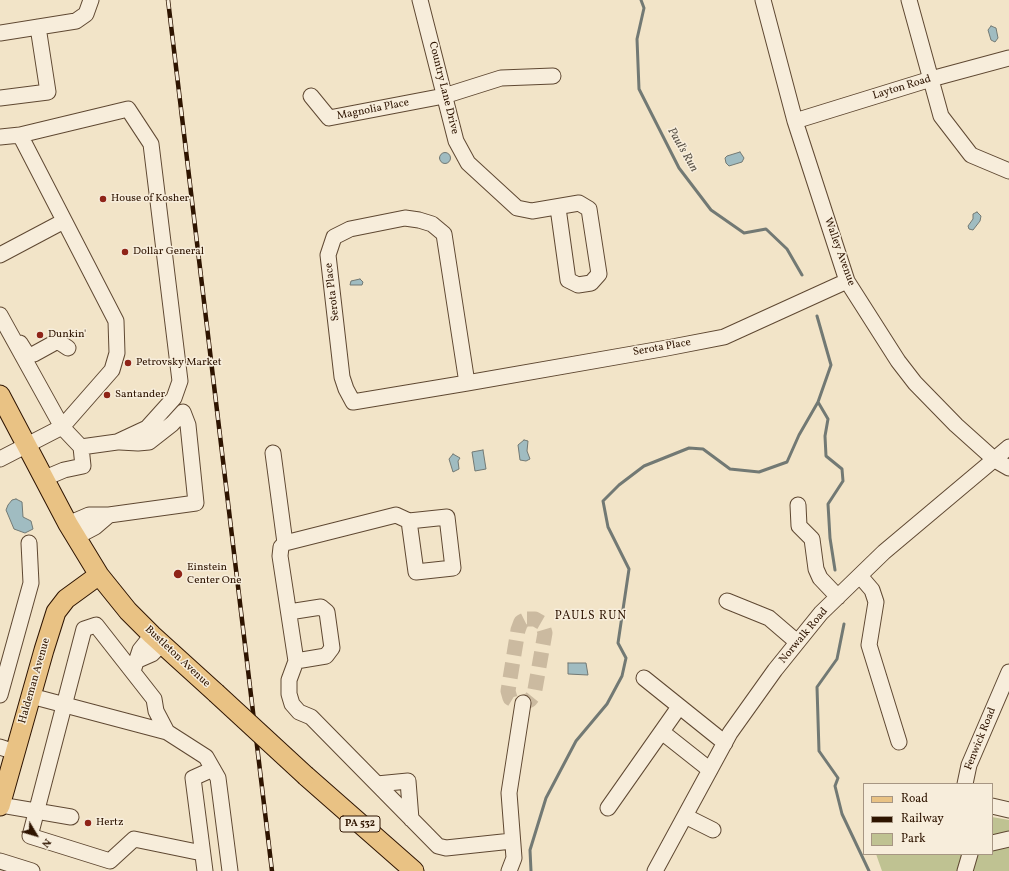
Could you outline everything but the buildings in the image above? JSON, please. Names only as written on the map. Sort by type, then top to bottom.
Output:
[{"type":"main road","name":"Bustleton Avenue","points":[[0,395],[72,530],[99,574],[128,611],[157,640],[306,776],[414,871]]},
{"type":"main road","name":"Haldeman Avenue","points":[[0,806],[8,749],[30,696],[56,612],[66,599],[99,574]]},
{"type":"street","points":[[0,33],[76,21],[86,14],[91,0]]},
{"type":"street","name":"Country Lane Drive","points":[[420,0],[456,141],[468,163],[517,208],[532,211],[558,208],[579,203],[589,209],[600,274],[591,283],[578,285],[568,280],[558,208]]},
{"type":"street","name":"Walley Avenue","points":[[763,0],[795,121],[847,281],[898,361],[915,383],[956,425],[995,460],[1009,468]]},
{"type":"street","points":[[909,0],[941,116],[971,155],[1009,171]]},
{"type":"street","points":[[0,98],[48,92],[38,27]]},
{"type":"street","name":"Layton Road","points":[[795,121],[931,79],[1009,58]]},
{"type":"street","points":[[444,96],[501,78],[553,76]]},
{"type":"street","name":"Magnolia Place","points":[[311,96],[329,118],[444,96]]},
{"type":"street","points":[[0,137],[20,135],[128,109],[151,144],[180,380],[174,398],[147,428],[117,442]]},
{"type":"street","points":[[0,459],[28,446],[62,427],[112,370],[117,353],[116,321],[20,135]]},
{"type":"street","name":"Serota Place","points":[[467,383],[444,234],[432,224],[405,218],[350,229],[334,237],[328,255],[342,377],[346,389],[354,402],[467,383],[724,337],[847,281]]},
{"type":"street","points":[[0,256],[64,221]]},
{"type":"street","points":[[4,318],[62,427],[81,447],[83,466],[64,470],[45,478]]},
{"type":"street","points":[[4,318],[24,351],[29,355],[59,342],[68,348]]},
{"type":"street","points":[[72,530],[95,526],[110,515],[196,503],[188,425],[183,412],[172,424],[149,442],[117,442],[81,447]]},
{"type":"street","name":"Norwalk Road","points":[[654,871],[724,743],[775,670],[821,613],[884,552],[1009,447]]},
{"type":"street","points":[[272,453],[285,543]]},
{"type":"street","points":[[798,505],[799,526],[812,539],[816,569],[820,578],[838,597]]},
{"type":"street","points":[[409,521],[396,516],[285,543],[281,547],[280,556],[296,661],[289,680],[289,694],[292,704],[299,712],[311,717],[438,846],[446,848],[512,841]]},
{"type":"street","points":[[0,695],[31,583],[30,543]]},
{"type":"street","points":[[860,576],[872,590],[876,602],[869,645],[899,742]]},
{"type":"street","points":[[727,601],[769,618],[797,642]]},
{"type":"street","points":[[289,612],[321,606],[327,612],[332,648],[326,656],[296,661]]},
{"type":"street","points":[[167,732],[156,711],[154,699],[135,666],[96,625],[84,628],[30,836],[110,861],[134,839],[202,853]]},
{"type":"street","points":[[135,666],[152,654],[157,640]]},
{"type":"street","name":"Fenwick Road","points":[[965,783],[969,765],[1009,672]]},
{"type":"street","points":[[644,678],[724,743]]},
{"type":"street","points":[[30,696],[167,732],[206,757],[218,778],[230,871]]},
{"type":"street","points":[[509,871],[514,858],[509,793],[523,703]]},
{"type":"street","points":[[608,808],[679,707]]},
{"type":"street","points":[[662,732],[710,770]]},
{"type":"street","points":[[205,871],[193,778],[213,769]]},
{"type":"street","points":[[377,784],[408,781],[411,819]]},
{"type":"street","points":[[0,806],[72,817]]},
{"type":"street","points":[[993,806],[1009,810]]},
{"type":"street","points":[[685,816],[713,830]]},
{"type":"street","points":[[993,843],[1009,839]]},
{"type":"street","points":[[965,871],[970,855]]},
{"type":"street","points":[[0,861],[15,868],[32,871]]},
{"type":"green space","points":[[993,817],[1009,820],[1009,871],[882,871],[876,855],[993,855]]},
{"type":"water","points":[[991,26],[996,28],[998,38],[995,42],[991,40],[988,30]]},
{"type":"water","points":[[445,152],[449,154],[451,158],[449,162],[445,164],[441,162],[439,158],[441,154]]},
{"type":"water","points":[[740,152],[744,158],[742,162],[729,166],[726,163],[725,158],[727,156]]},
{"type":"water","points":[[977,212],[981,216],[980,221],[973,230],[969,229],[968,226],[973,219],[973,214]]},
{"type":"water","points":[[360,279],[363,282],[362,285],[350,285],[351,281]]},
{"type":"water","points":[[524,440],[528,441],[527,451],[530,459],[526,461],[520,460],[518,445]]},
{"type":"water","points":[[483,450],[486,469],[475,471],[472,452]]},
{"type":"water","points":[[453,454],[460,458],[458,461],[459,469],[453,472],[449,459]]},
{"type":"water","points":[[16,499],[22,502],[23,517],[31,521],[33,529],[25,533],[14,529],[6,510],[12,500]]},
{"type":"water","points":[[568,663],[586,663],[588,675],[568,674]]},
{"type":"waterway","name":"Paul's Run","points":[[641,0],[644,8],[637,39],[639,89],[679,168],[711,210],[744,233],[766,229],[787,249],[802,275]]},
{"type":"waterway","points":[[531,871],[530,850],[546,798],[576,741],[607,704],[622,676],[626,658],[618,643],[629,569],[608,527],[603,501],[619,485],[644,466],[689,448],[703,449],[730,469],[759,472],[787,462],[799,435],[818,402],[831,365],[817,316]]},
{"type":"waterway","points":[[818,402],[828,419],[825,436],[826,456],[842,469],[843,481],[828,504],[830,538],[835,570]]},
{"type":"waterway","points":[[844,624],[837,659],[817,687],[819,751],[838,778],[835,786],[842,814],[869,871]]},
{"type":"tunnel","points":[[527,619],[535,619],[542,623],[545,633],[534,695],[530,700],[523,703],[510,698],[508,691],[518,630],[521,622],[527,619]]},
{"type":"railway","points":[[168,0],[272,871]]},
{"type":"place","name":"House of Kosher","points":[[103,199]]},
{"type":"place","name":"Dollar General","points":[[125,252]]},
{"type":"place","name":"Dunkin'","points":[[40,335]]},
{"type":"place","name":"Petrovsky Market","points":[[128,363]]},
{"type":"place","name":"Santander","points":[[107,395]]},
{"type":"place","name":"Einstein Center One","points":[[178,574]]},
{"type":"place","name":"Hertz","points":[[88,823]]},
{"type":"district","name":"PAULS RUN","points":[[591,617]]}]
